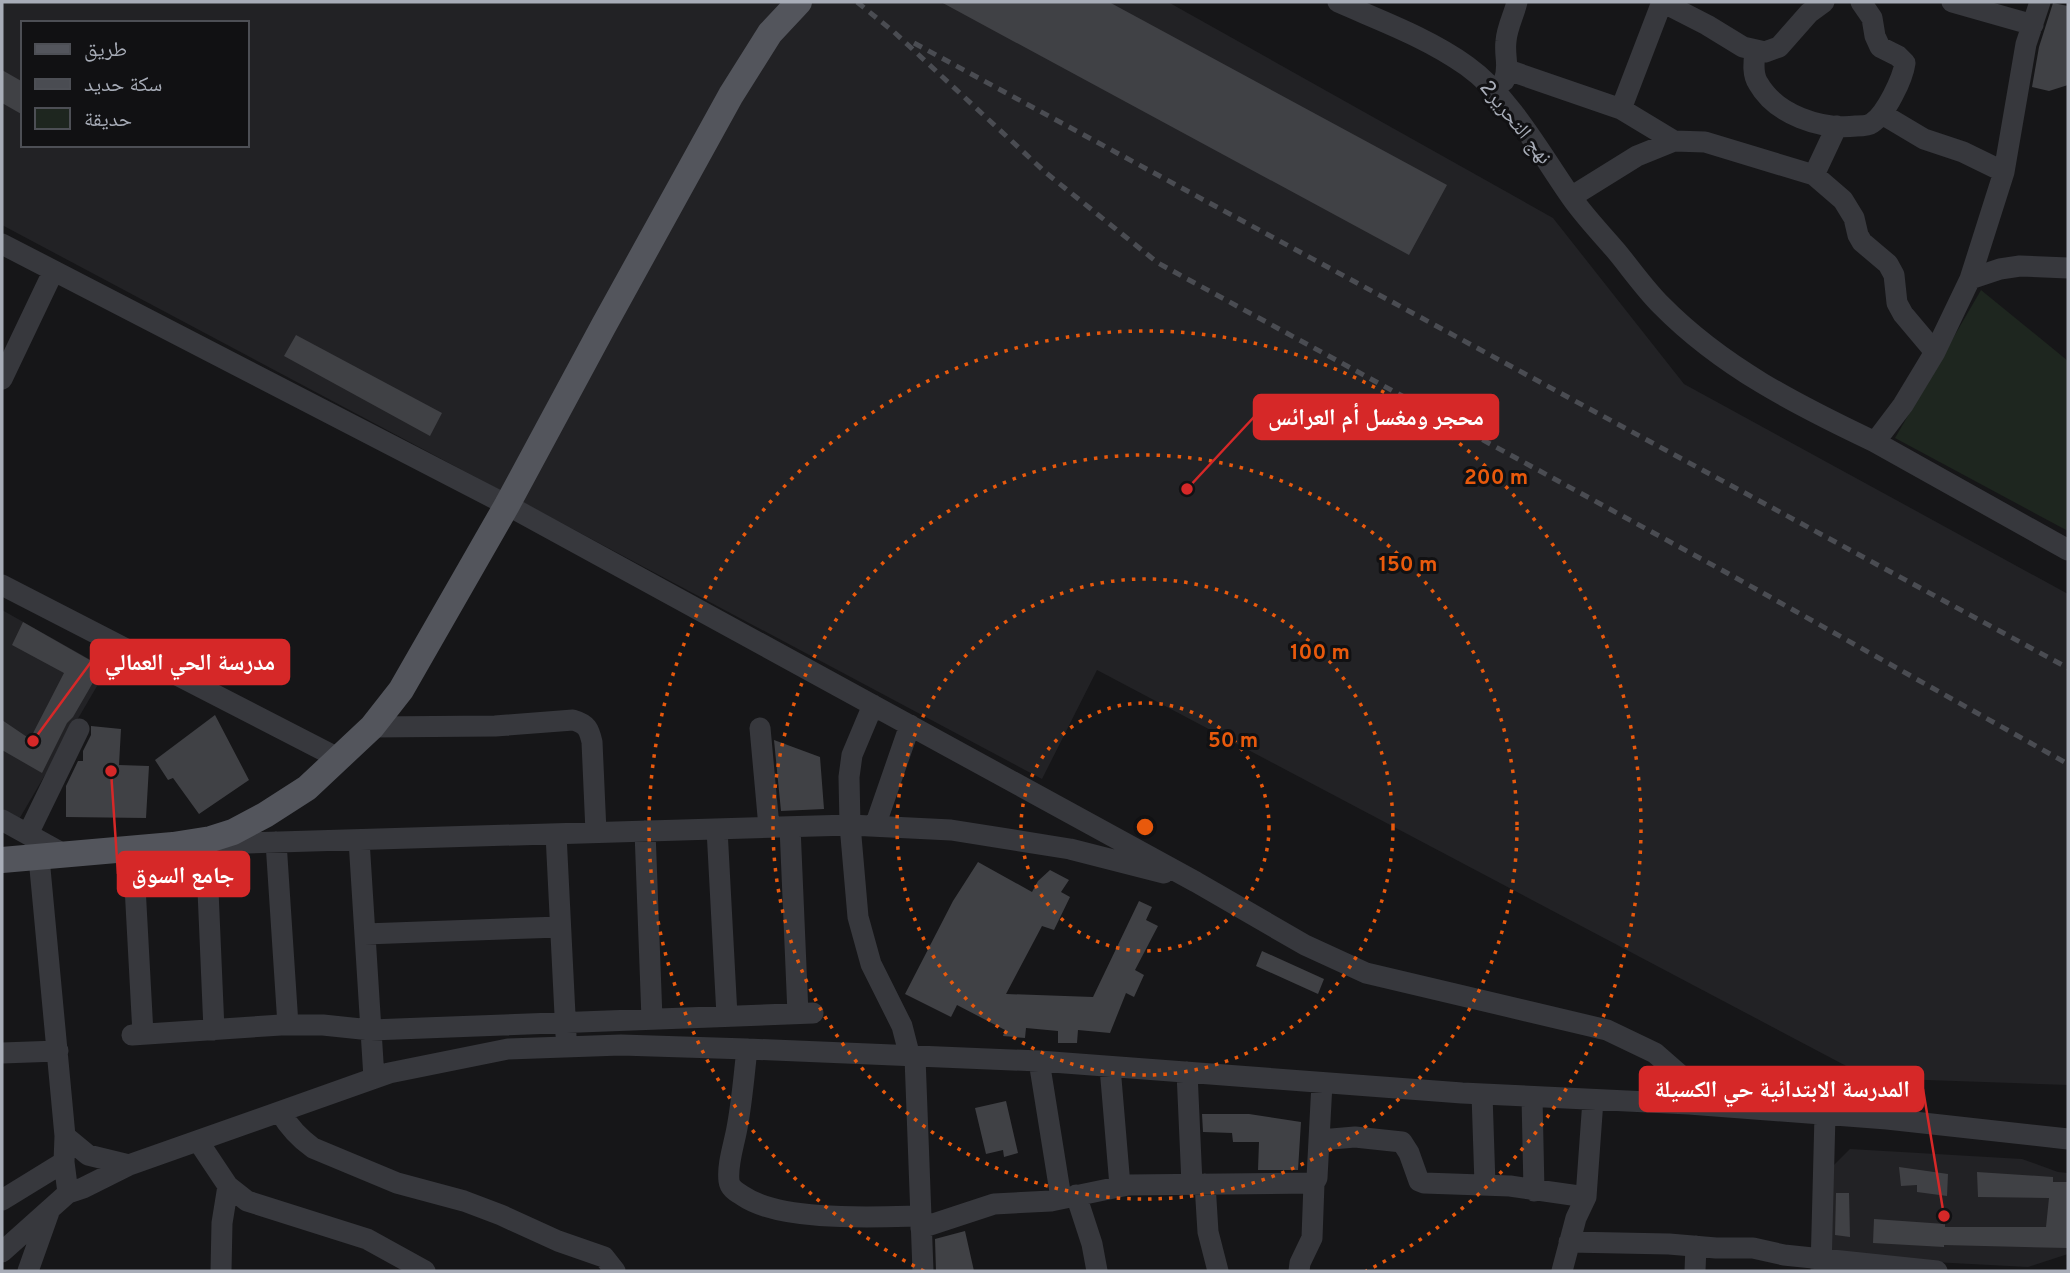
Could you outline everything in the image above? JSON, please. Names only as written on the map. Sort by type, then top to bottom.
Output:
[{"type":"main road","points":[[2,860],[173,845],[211,839],[233,832],[307,788],[372,727],[401,690],[507,505],[731,95],[771,33],[800,2]]},
{"type":"street","name":"نهج التحرير2","points":[[1338,2],[1428,43],[1468,67],[1499,97],[1525,129],[1571,197],[1661,304],[1718,356],[1793,401],[1875,442],[2068,550]]},
{"type":"street","points":[[1499,97],[1508,70],[1506,38],[1517,2]]},
{"type":"street","points":[[1621,109],[1662,2],[1743,47],[1765,52],[1779,47],[1810,13],[1824,2]]},
{"type":"street","points":[[1755,51],[1753,64],[1757,82],[1775,102],[1793,114],[1816,125],[1849,127],[1871,124],[1882,114],[1903,74],[1905,63],[1898,56],[1880,47],[1872,18],[1861,2]]},
{"type":"street","points":[[1952,2],[2032,25]]},
{"type":"street","points":[[1875,442],[1903,405],[1935,352],[1970,279],[2004,172],[2026,44],[2040,2]]},
{"type":"street","points":[[1508,70],[1621,109],[1674,141]]},
{"type":"street","points":[[1882,114],[1924,139],[1963,152],[2004,172]]},
{"type":"street","points":[[1814,175],[1837,126]]},
{"type":"street","points":[[1571,197],[1637,156],[1674,141],[1705,142],[1814,175],[1843,200],[1854,218],[1862,242],[1888,264],[1894,275],[1897,303],[1935,352]]},
{"type":"street","points":[[2,244],[507,505],[1196,882],[1305,945],[1366,973],[1607,1030],[1655,1053],[1679,1074],[1689,1104]]},
{"type":"street","points":[[1970,279],[2000,269],[2020,266],[2068,268]]},
{"type":"street","points":[[2,379],[53,272]]},
{"type":"street","points":[[2,584],[340,759]]},
{"type":"street","points":[[873,705],[852,755],[849,777],[858,917],[871,964],[902,1026],[913,1057],[923,1271]]},
{"type":"street","points":[[372,727],[495,726],[573,720],[583,723],[589,728],[592,742],[596,832]]},
{"type":"street","points":[[875,826],[910,725]]},
{"type":"street","points":[[133,849],[137,1034],[288,1026],[323,1025],[371,1030],[805,1014],[779,827],[760,728]]},
{"type":"street","points":[[28,834],[79,729]]},
{"type":"street","points":[[2,820],[67,856]]},
{"type":"street","points":[[173,845],[850,825],[951,830],[1070,849],[1196,882]]},
{"type":"street","points":[[717,829],[727,1016]]},
{"type":"street","points":[[645,831],[652,1018]]},
{"type":"street","points":[[556,834],[566,1047]]},
{"type":"street","points":[[359,840],[374,1078]]},
{"type":"street","points":[[276,842],[288,1026]]},
{"type":"street","points":[[206,845],[214,1030]]},
{"type":"street","points":[[40,858],[68,1192]]},
{"type":"street","points":[[365,934],[560,926]]},
{"type":"street","points":[[2,1252],[68,1192],[83,1188],[129,1165],[389,1073],[508,1049],[621,1045],[1039,1061],[1482,1094],[1689,1104],[1887,1119],[2068,1139]]},
{"type":"street","points":[[747,1049],[729,1181],[731,1188],[752,1203],[768,1209],[921,1222],[994,1204],[1051,1201],[1120,1186],[1314,1183]]},
{"type":"street","points":[[2,1053],[58,1051]]},
{"type":"street","points":[[1039,1061],[1069,1197],[1092,1244],[1097,1271]]},
{"type":"street","points":[[1110,1067],[1120,1186]]},
{"type":"street","points":[[1187,1072],[1199,1184],[1218,1271]]},
{"type":"street","points":[[1299,1271],[1312,1238],[1322,1083]]},
{"type":"street","points":[[1482,1094],[1485,1185]]},
{"type":"street","points":[[1532,1097],[1534,1191]]},
{"type":"street","points":[[1562,1271],[1576,1217],[1586,1197],[1593,1100]]},
{"type":"street","points":[[280,1112],[289,1127],[313,1148],[397,1183],[464,1201],[501,1215],[558,1241],[604,1257],[615,1271]]},
{"type":"street","points":[[1821,1264],[1825,1115]]},
{"type":"street","points":[[65,1136],[88,1155],[129,1165]]},
{"type":"street","points":[[1320,1140],[1355,1137],[1402,1142],[1406,1145],[1419,1181],[1424,1184],[1510,1186],[1586,1197]]},
{"type":"street","points":[[198,1141],[228,1186],[247,1201],[367,1239],[425,1271]]},
{"type":"street","points":[[2,1200],[64,1162]]},
{"type":"street","points":[[221,1271],[222,1223],[228,1186]]},
{"type":"street","points":[[27,1271],[49,1210]]},
{"type":"street","points":[[1569,1242],[1753,1248],[1821,1264],[1937,1271]]},
{"type":"street","points":[[1695,1271],[1696,1246]]},
{"type":"shaded area","points":[[2,2],[1168,2],[1553,218],[1684,384],[2068,594],[2068,1085],[1869,1078],[1097,670],[1042,779],[2,225]]},
{"type":"shaded area","points":[[2,610],[107,669],[18,821],[2,812]]},
{"type":"shaded area","points":[[1850,1149],[2022,1159],[2068,1173],[2068,1254],[2028,1267],[1819,1256],[1821,1178]]},
{"type":"green space","points":[[1981,290],[2068,361],[2068,531],[1895,438]]},
{"type":"building","points":[[941,2],[1109,2],[1447,185],[1409,255]]},
{"type":"building","points":[[2053,3],[2068,6],[2068,85],[2049,91],[2032,87],[2039,47]]},
{"type":"building","points":[[2,70],[21,81],[21,114],[2,103]]},
{"type":"building","points":[[296,335],[442,413],[430,436],[284,356]]},
{"type":"building","points":[[23,622],[102,667],[67,723],[42,773],[2,750],[2,720],[30,739],[64,673],[12,645]]},
{"type":"building","points":[[215,715],[249,780],[199,814],[173,778],[168,780],[155,760]]},
{"type":"building","points":[[91,726],[121,729],[119,765],[149,766],[146,818],[66,817],[66,786],[78,761],[83,761],[83,751],[91,735]]},
{"type":"building","points":[[774,740],[820,757],[824,809],[781,811]]},
{"type":"building","points":[[978,862],[1032,892],[1038,881],[1050,870],[1069,880],[1061,892],[1070,897],[1054,930],[1042,926],[1006,994],[1093,997],[1139,901],[1152,907],[1146,920],[1158,926],[1135,970],[1144,975],[1134,997],[1126,993],[1110,1033],[1078,1030],[1077,1043],[1058,1043],[1058,1031],[1026,1028],[1025,1038],[1003,1036],[1005,1030],[957,1005],[951,1017],[905,994],[953,901]]},
{"type":"building","points":[[1262,951],[1324,979],[1318,994],[1256,966]]},
{"type":"building","points":[[1006,1101],[1018,1153],[1004,1157],[1003,1150],[986,1154],[975,1108]]},
{"type":"building","points":[[1202,1114],[1249,1114],[1301,1122],[1298,1170],[1258,1170],[1259,1142],[1233,1142],[1232,1133],[1203,1132]]},
{"type":"building","points":[[1899,1167],[1948,1174],[1947,1196],[1917,1192],[1917,1185],[1901,1186]]},
{"type":"building","points":[[1977,1172],[2053,1177],[2053,1182],[2068,1182],[2068,1248],[1944,1247],[1873,1243],[1874,1219],[1945,1224],[1945,1227],[2046,1227],[2049,1198],[1978,1197]]},
{"type":"building","points":[[1836,1193],[1849,1193],[1850,1237],[1835,1235]]},
{"type":"building","points":[[965,1231],[974,1271],[936,1271],[935,1239]]},
{"type":"railway","points":[[857,2],[894,32],[1045,172],[1158,263],[1729,574],[2068,764]]},
{"type":"railway","points":[[914,43],[2068,668]]},
{"type":"place","name":"محجر ومغسل أم العرائس","points":[[1187,489]]},
{"type":"place","name":"مدرسة الحي العمالي","points":[[33,741]]},
{"type":"place","name":"جامع السوق","points":[[111,771]]},
{"type":"place","name":"المدرسة الابتدائية حي الكسيلة","points":[[1944,1216]]}]
